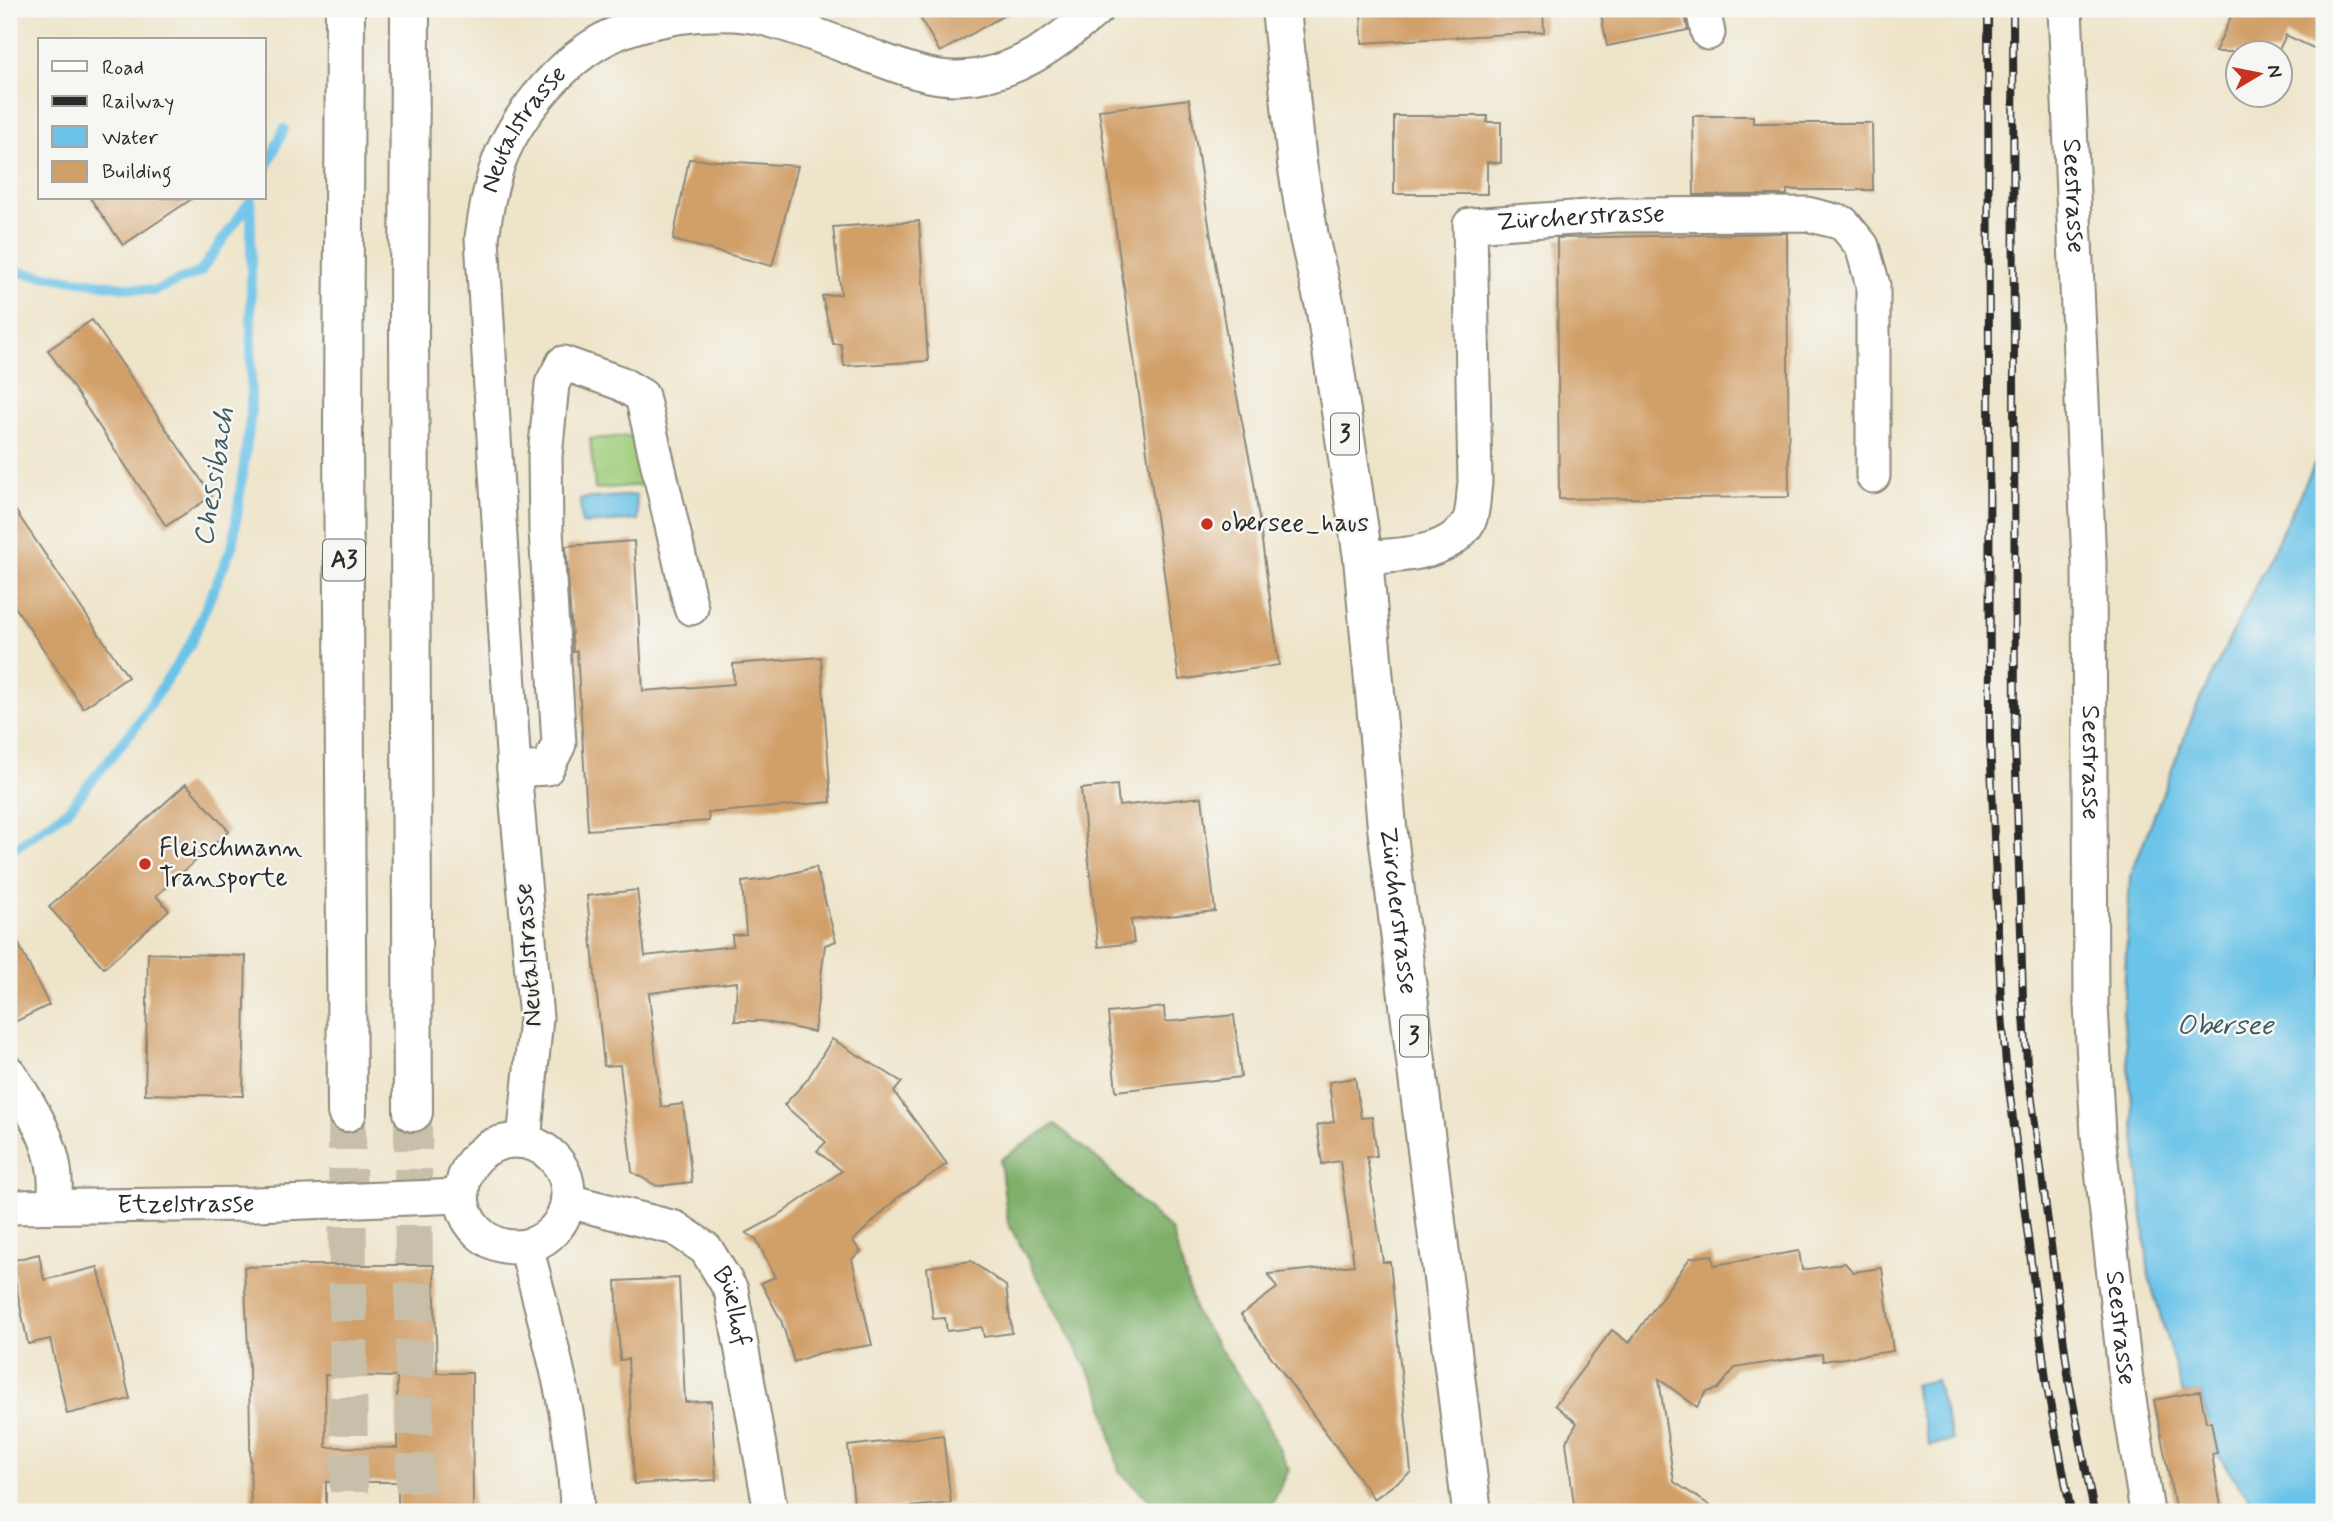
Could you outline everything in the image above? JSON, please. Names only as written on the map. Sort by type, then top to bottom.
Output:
[{"type":"main road","name":"A3","points":[[345,9],[343,433],[347,1112]]},
{"type":"main road","points":[[410,9],[413,1112]]},
{"type":"main road","name":"Zürcherstrasse","points":[[1281,9],[1297,163],[1309,237],[1326,311],[1363,558],[1387,827],[1472,1512]]},
{"type":"street","name":"Neutalstrasse","points":[[524,1140],[536,1018],[514,770],[482,238],[496,170],[522,117],[573,62],[601,41],[642,23],[701,14],[764,18],[900,67],[935,76],[958,78],[988,74],[1014,66],[1060,41],[1097,9]]},
{"type":"street","name":"Seestrasse","points":[[2065,9],[2089,563],[2093,1030],[2098,1135],[2126,1380],[2147,1512]]},
{"type":"street","name":"Zürcherstrasse","points":[[1363,558],[1424,551],[1454,539],[1469,520],[1475,483],[1471,225],[1617,215],[1794,214],[1807,214],[1843,223],[1862,246],[1873,285],[1873,476]]},
{"type":"street","points":[[514,770],[547,768],[559,744],[546,530],[545,456],[552,384],[563,363],[620,383],[642,396],[691,608]]},
{"type":"street","points":[[9,1073],[41,1125],[50,1151],[57,1189],[53,1206]]},
{"type":"street","points":[[524,1140],[549,1152],[565,1173],[568,1201],[560,1222],[546,1237],[526,1246],[504,1246],[484,1236],[469,1220],[462,1196],[467,1170],[481,1152],[502,1142],[524,1140]]},
{"type":"street","name":"Etzelstrasse","points":[[9,1207],[256,1204],[462,1196]]},
{"type":"street","name":"Büelhof","points":[[568,1201],[675,1228],[706,1249],[731,1290],[771,1512]]},
{"type":"street","points":[[526,1246],[558,1367],[571,1437],[577,1512]]},
{"type":"green space","points":[[634,436],[644,485],[595,489],[590,439]]},
{"type":"green space","points":[[1055,1124],[1102,1163],[1172,1231],[1196,1314],[1258,1404],[1289,1470],[1268,1512],[1162,1512],[1119,1471],[1102,1396],[1008,1223],[1000,1160]]},
{"type":"water","name":"Obersee","points":[[2324,445],[2324,1512],[2259,1512],[2218,1455],[2200,1392],[2183,1394],[2149,1277],[2123,1013],[2130,877],[2195,710]]},
{"type":"water","points":[[636,495],[638,520],[582,524],[580,499]]},
{"type":"water","points":[[1936,1380],[1952,1440],[1929,1446],[1913,1385]]},
{"type":"building","points":[[915,9],[1015,9],[940,52]]},
{"type":"building","points":[[1361,9],[1543,9],[1544,32],[1362,43]]},
{"type":"building","points":[[1600,9],[1684,9],[1688,30],[1607,46]]},
{"type":"building","points":[[2225,9],[2324,9],[2324,53],[2286,35],[2285,38],[2224,38],[2224,52],[2215,52],[2233,12]]},
{"type":"building","name":"obersee_haus","points":[[1189,99],[1234,382],[1253,476],[1279,665],[1179,680],[1099,110]]},
{"type":"building","points":[[1394,116],[1488,116],[1487,122],[1501,122],[1501,163],[1487,162],[1487,194],[1394,194]]},
{"type":"building","points":[[1693,116],[1753,116],[1753,123],[1872,123],[1873,190],[1787,190],[1787,195],[1694,195]]},
{"type":"building","points":[[689,159],[798,166],[772,266],[673,240]]},
{"type":"building","points":[[91,200],[190,200],[123,245]]},
{"type":"building","points":[[919,221],[928,361],[844,366],[841,344],[833,344],[822,296],[841,294],[833,227]]},
{"type":"building","points":[[1787,233],[1789,497],[1559,499],[1557,238]]},
{"type":"building","points":[[92,320],[212,496],[166,526],[48,350]]},
{"type":"building","points":[[9,501],[128,677],[83,708],[9,598]]},
{"type":"building","points":[[634,541],[643,691],[734,684],[733,664],[821,657],[831,802],[708,813],[709,821],[588,830],[577,651],[573,652],[566,546]]},
{"type":"building","name":"Fleischmann Transporte","points":[[186,784],[229,831],[156,896],[169,910],[104,968],[49,907]]},
{"type":"building","points":[[1117,785],[1119,806],[1202,797],[1215,911],[1131,920],[1134,943],[1098,947],[1081,789]]},
{"type":"building","points":[[816,867],[836,941],[825,945],[814,1032],[762,1021],[735,1021],[737,982],[649,993],[661,1107],[683,1104],[692,1182],[657,1186],[632,1172],[620,1065],[604,1066],[587,896],[637,890],[645,956],[733,946],[732,935],[746,934],[742,882],[769,879]]},
{"type":"building","points":[[9,925],[49,1005],[9,1025]]},
{"type":"building","points":[[148,953],[246,956],[243,1096],[145,1094]]},
{"type":"building","points":[[1164,1007],[1165,1022],[1234,1015],[1241,1077],[1116,1091],[1108,1013]]},
{"type":"building","points":[[832,1039],[902,1082],[894,1092],[947,1164],[897,1198],[853,1241],[861,1252],[852,1259],[872,1345],[819,1353],[794,1362],[781,1320],[761,1283],[775,1277],[756,1239],[746,1233],[776,1217],[842,1171],[817,1151],[826,1142],[784,1105],[807,1080]]},
{"type":"building","points":[[1355,1078],[1361,1118],[1372,1117],[1377,1156],[1367,1157],[1383,1262],[1390,1262],[1411,1472],[1374,1499],[1241,1315],[1277,1288],[1268,1274],[1354,1265],[1340,1161],[1322,1164],[1317,1125],[1334,1122],[1329,1082]]},
{"type":"building","points":[[1799,1251],[1802,1270],[1845,1263],[1853,1272],[1882,1268],[1893,1351],[1823,1361],[1822,1354],[1735,1368],[1718,1389],[1706,1392],[1697,1407],[1659,1379],[1674,1482],[1720,1512],[1575,1512],[1566,1442],[1577,1423],[1555,1405],[1612,1330],[1629,1343],[1690,1258],[1712,1255],[1714,1265]]},
{"type":"building","points":[[39,1254],[44,1280],[98,1267],[130,1399],[67,1414],[50,1339],[28,1344],[11,1261]]},
{"type":"building","points":[[971,1261],[1006,1286],[1012,1333],[984,1337],[982,1327],[947,1331],[945,1318],[933,1319],[927,1267]]},
{"type":"building","points":[[434,1265],[437,1373],[472,1373],[473,1512],[398,1512],[398,1482],[326,1482],[326,1512],[251,1512],[249,1368],[244,1267]],"holes":[[[325,1375],[397,1377],[397,1448],[326,1447]]]},
{"type":"building","points":[[679,1278],[685,1402],[711,1401],[716,1480],[634,1484],[628,1359],[620,1360],[616,1281]]},
{"type":"building","points":[[2200,1391],[2206,1422],[2211,1422],[2217,1453],[2212,1454],[2222,1512],[2176,1512],[2154,1400]]},
{"type":"building","points":[[943,1435],[951,1503],[855,1512],[848,1446]]},
{"type":"waterway","points":[[266,168],[284,129]]},
{"type":"waterway","points":[[9,271],[154,291],[200,272],[251,200]]},
{"type":"waterway","name":"Chessibach","points":[[9,852],[68,810],[133,730],[190,645],[233,544],[251,413],[251,200]]},
{"type":"tunnel","points":[[347,1112],[349,1512]]},
{"type":"tunnel","points":[[413,1112],[415,1512]]},
{"type":"railway","points":[[1988,9],[1990,740],[2001,1002],[2006,1064],[2047,1387],[2071,1512]]},
{"type":"railway","points":[[2013,9],[2015,737],[2023,999],[2027,1063],[2069,1381],[2094,1512]]},
{"type":"place","name":"obersee_haus","points":[[1207,524]]},
{"type":"place","name":"Fleischmann Transporte","points":[[145,864]]}]
